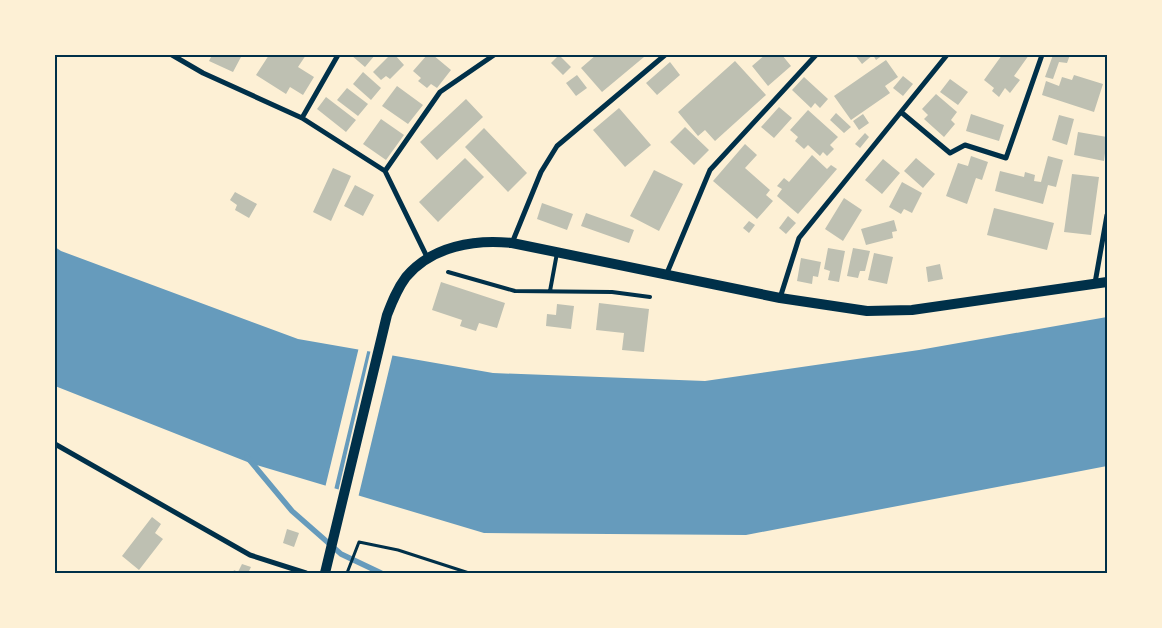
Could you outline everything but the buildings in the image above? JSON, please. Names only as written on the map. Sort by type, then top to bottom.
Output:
[{"type":"main road","points":[[325,573],[387,315],[395,295],[406,277],[428,259],[461,244],[478,241],[512,243],[667,273],[780,298],[846,309],[889,311],[1107,282]]},
{"type":"street","points":[[172,55],[203,73],[302,118],[386,171],[428,259]]},
{"type":"street","points":[[302,118],[338,55]]},
{"type":"street","points":[[386,171],[440,92],[494,55]]},
{"type":"street","points":[[512,243],[541,172],[557,146],[665,55]]},
{"type":"street","points":[[667,273],[710,170],[816,55]]},
{"type":"street","points":[[780,298],[799,238],[945,57],[938,55]]},
{"type":"street","points":[[901,112],[950,152],[965,145],[1006,158],[1042,55]]},
{"type":"street","points":[[1095,284],[1107,215]]},
{"type":"street","points":[[55,444],[250,555],[306,573]]},
{"type":"lane","points":[[550,291],[557,253]]},
{"type":"lane","points":[[448,272],[515,290],[612,292],[650,297]]},
{"type":"path","points":[[347,573],[359,542],[398,550],[469,573]]},
{"type":"water","points":[[55,247],[61,251],[298,339],[493,373],[705,381],[919,350],[1107,317],[1107,466],[746,535],[484,533],[250,463],[55,386]]},
{"type":"pier","points":[[359,347],[368,348],[334,490],[325,488]]},
{"type":"pier","points":[[371,349],[393,353],[358,498],[338,492]]},
{"type":"waterway","points":[[247,457],[292,511],[341,554],[381,573]]}]
